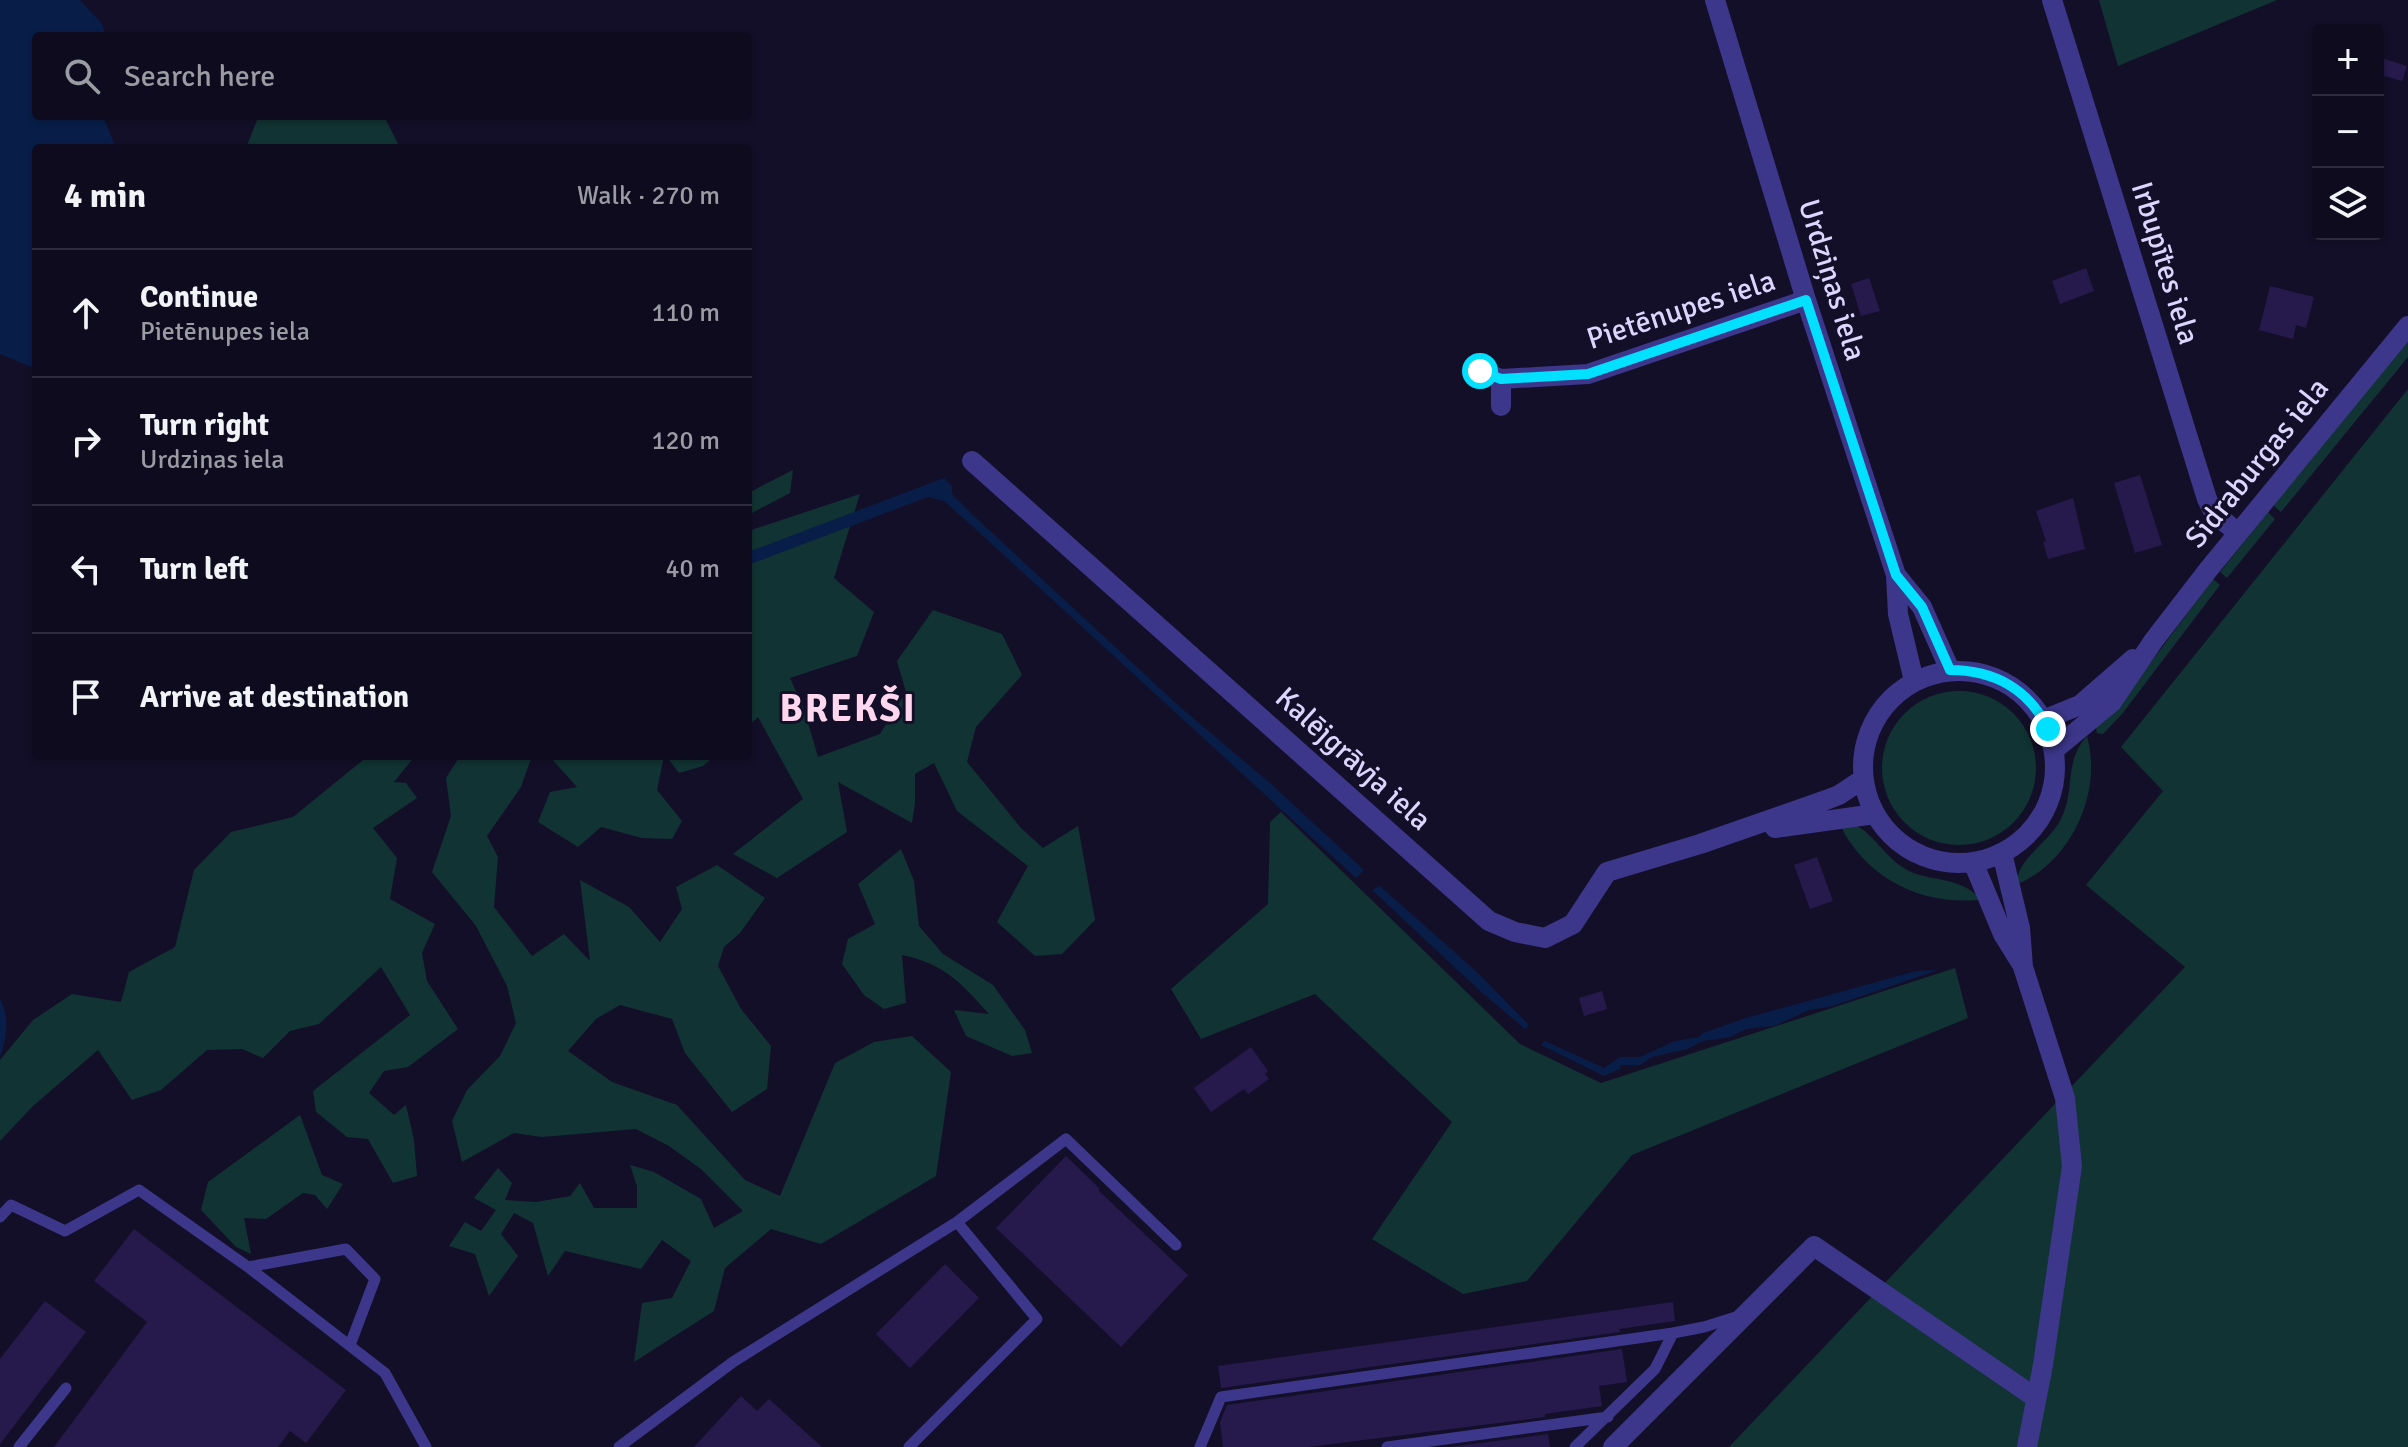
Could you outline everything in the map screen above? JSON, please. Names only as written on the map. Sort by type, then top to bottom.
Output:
[{"type":"street","name":"Urdziņas iela","points":[[1715,0],[1806,300],[1896,575],[1898,614],[1914,681]]},
{"type":"street","name":"Irbupītes iela","points":[[2052,0],[2207,499],[2214,513],[2238,533]]},
{"type":"street","name":"Pietēnupes iela","points":[[1480,371],[1501,379],[1588,374],[1806,300]]},
{"type":"street","name":"Sidraburgas iela","points":[[2054,750],[2112,702],[2154,640],[2238,533],[2408,326]]},
{"type":"street","points":[[1501,379],[1501,406]]},
{"type":"street","name":"Kalējgrāvja iela","points":[[972,461],[1489,921],[1515,932],[1545,938],[1573,924],[1607,872],[1724,836],[1839,795],[1863,779]]},
{"type":"street","name":"Urdziņas iela","points":[[1896,575],[1922,607],[1950,670]]},
{"type":"street","name":"Sidraburgas iela","points":[[2043,720],[2080,705],[2154,640]]},
{"type":"street","points":[[1950,670],[1978,672],[2004,681],[2027,698],[2043,720],[2054,750],[2055,781],[2045,810],[2027,835],[2002,853],[1973,862],[1940,861],[1909,850],[1884,828],[1875,814],[1863,779],[1864,750],[1873,722],[1891,699],[1914,681],[1950,670]]},
{"type":"street","name":"Kalējgrāvja iela","points":[[1724,836],[1875,814]]},
{"type":"street","points":[[2002,853],[2020,928],[2023,967],[2065,1098],[2072,1166],[2027,1447]]},
{"type":"street","points":[[1973,862],[2003,934],[2023,967]]},
{"type":"street","points":[[1613,1447],[1814,1246],[2036,1398]]},
{"type":"lane","points":[[619,1447],[733,1362],[957,1222],[1066,1139],[1176,1245]]},
{"type":"lane","points":[[0,1194],[11,1205],[65,1231],[139,1190],[248,1267],[385,1373],[426,1447]]},
{"type":"lane","points":[[0,1217],[11,1205]]},
{"type":"lane","points":[[909,1447],[1037,1319],[957,1222]]},
{"type":"lane","points":[[248,1267],[346,1249],[375,1279],[350,1345]]},
{"type":"lane","points":[[1200,1447],[1221,1397],[1673,1333],[1742,1315]]},
{"type":"lane","points":[[1575,1447],[1655,1369],[1673,1333]]},
{"type":"lane","points":[[19,1447],[66,1388]]},
{"type":"lane","points":[[1387,1447],[1608,1417]]},
{"type":"green space","points":[[2099,0],[2277,0],[2118,66]]},
{"type":"green space","points":[[257,120],[386,120],[398,144],[248,144]]},
{"type":"green space","points":[[2408,340],[2408,357],[2281,512],[2273,505]]},
{"type":"green space","points":[[2408,389],[2408,1447],[1729,1447],[2185,967],[2086,885],[2163,791],[2121,747]]},
{"type":"green space","points":[[793,470],[790,493],[752,513],[752,491]]},
{"type":"green space","points":[[860,494],[834,578],[874,612],[857,656],[790,678],[804,709],[818,757],[880,734],[906,692],[897,661],[933,610],[1002,634],[1022,675],[976,727],[967,762],[1021,828],[1043,848],[1078,826],[1095,920],[1062,954],[1035,956],[997,922],[1028,866],[957,811],[934,763],[915,774],[912,823],[838,782],[847,832],[777,878],[733,854],[803,799],[758,717],[752,722],[752,530]]},
{"type":"green space","points":[[2268,512],[2275,519],[2227,578],[2220,572]]},
{"type":"green space","points":[[2213,579],[2220,585],[2122,714],[2103,734],[2097,733],[2096,727],[2116,709]]},
{"type":"green space","points":[[1959,691],[1988,697],[2013,714],[2030,739],[2036,768],[2030,797],[2013,822],[1988,839],[1959,845],[1930,839],[1905,822],[1888,797],[1882,768],[1888,739],[1905,714],[1930,697]]},
{"type":"green space","points":[[2087,736],[2091,758],[2090,780],[2078,823],[2053,860],[2016,885],[2022,866],[2061,819],[2075,756]]},
{"type":"green space","points":[[363,760],[412,760],[394,782],[406,783],[417,798],[373,828],[397,858],[390,899],[435,924],[422,953],[427,981],[458,1029],[408,1067],[384,1071],[369,1093],[394,1115],[406,1105],[414,1140],[417,1176],[393,1183],[368,1139],[347,1137],[316,1112],[313,1091],[410,1015],[381,967],[319,1024],[290,1031],[263,1058],[242,1049],[207,1050],[161,1090],[132,1100],[98,1050],[33,1106],[0,1141],[0,1060],[33,1020],[72,994],[121,1002],[129,972],[175,947],[194,870],[231,832],[293,817]]},
{"type":"green space","points":[[457,760],[531,760],[521,787],[487,836],[498,857],[494,907],[532,956],[564,934],[590,961],[580,880],[629,907],[660,942],[682,909],[676,887],[717,865],[765,898],[740,933],[724,947],[718,966],[741,1009],[771,1046],[767,1089],[732,1112],[685,1053],[672,1019],[620,1005],[596,1019],[568,1051],[612,1082],[677,1105],[745,1180],[780,1196],[835,1063],[874,1042],[912,1036],[951,1072],[936,1176],[821,1244],[771,1229],[725,1268],[714,1311],[634,1362],[642,1303],[672,1298],[691,1261],[662,1240],[641,1269],[565,1251],[548,1276],[533,1223],[514,1213],[501,1234],[518,1256],[489,1296],[475,1254],[449,1246],[465,1222],[481,1231],[496,1210],[474,1198],[498,1168],[512,1183],[505,1200],[536,1202],[570,1196],[580,1183],[594,1208],[637,1208],[637,1186],[630,1165],[654,1172],[701,1199],[714,1228],[743,1211],[701,1169],[669,1146],[636,1129],[542,1137],[514,1133],[462,1162],[452,1121],[467,1090],[500,1056],[516,1023],[507,986],[476,926],[432,872],[451,816],[446,778]]},
{"type":"green space","points":[[553,760],[663,760],[657,790],[682,821],[672,839],[642,838],[601,827],[578,847],[538,822],[550,792],[577,787]]},
{"type":"green space","points":[[669,760],[710,760],[703,766],[679,773]]},
{"type":"green space","points":[[1281,812],[1520,1044],[1601,1083],[1955,968],[1968,1018],[1632,1155],[1527,1281],[1463,1294],[1372,1239],[1452,1122],[1315,994],[1201,1039],[1171,989],[1268,904],[1270,822]]},
{"type":"green space","points":[[1851,823],[1909,871],[1964,886],[1978,900],[1936,898],[1897,884],[1864,860],[1851,844],[1840,825]]},
{"type":"green space","points":[[901,849],[914,881],[919,926],[943,954],[993,985],[1025,1030],[1032,1053],[1012,1056],[966,1036],[954,1010],[989,1014],[961,984],[941,969],[902,955],[906,1003],[884,1009],[864,995],[842,964],[848,939],[875,924],[858,884]]},
{"type":"green space","points":[[300,1115],[322,1175],[343,1184],[327,1209],[315,1195],[303,1193],[266,1219],[244,1218],[251,1254],[236,1247],[201,1210],[208,1182]]},
{"type":"water","points":[[0,0],[80,0],[102,24],[105,32],[32,32],[32,120],[105,120],[114,144],[32,144],[32,367],[0,354]]},
{"type":"water","points":[[944,478],[952,486],[952,494],[975,517],[1180,707],[1270,783],[1364,870],[1356,878],[944,501],[928,497],[752,563],[752,550]]},
{"type":"water","points":[[1380,886],[1478,973],[1529,1025],[1525,1029],[1478,989],[1372,890]]},
{"type":"water","points":[[1938,970],[1833,1006],[1809,1010],[1774,1026],[1746,1029],[1730,1037],[1703,1041],[1687,1049],[1652,1057],[1640,1065],[1620,1065],[1620,1069],[1604,1076],[1541,1045],[1545,1041],[1604,1068],[1620,1057],[1640,1057],[1675,1041],[1699,1037],[1746,1018],[1916,971]]},
{"type":"water","points":[[0,999],[6,1028],[0,1057]]},
{"type":"building","points":[[2384,59],[2407,66],[2402,81],[2384,76]]},
{"type":"building","points":[[2086,268],[2094,291],[2060,304],[2052,281]]},
{"type":"building","points":[[1869,278],[1880,311],[1861,316],[1851,284]]},
{"type":"building","points":[[2270,286],[2314,297],[2306,328],[2296,325],[2293,339],[2259,330]]},
{"type":"building","points":[[2140,475],[2162,545],[2135,553],[2114,483]]},
{"type":"building","points":[[2073,498],[2085,549],[2048,559],[2043,542],[2046,541],[2036,511]]},
{"type":"building","points":[[1817,857],[1833,901],[1810,909],[1794,865]]},
{"type":"building","points":[[1602,991],[1607,1009],[1584,1016],[1579,998]]},
{"type":"building","points":[[1251,1047],[1268,1071],[1265,1074],[1269,1079],[1248,1094],[1244,1089],[1211,1112],[1194,1088]]},
{"type":"building","points":[[1066,1156],[1188,1275],[1121,1347],[996,1228]]},
{"type":"building","points":[[134,1229],[346,1390],[306,1443],[290,1431],[278,1447],[54,1447],[147,1322],[94,1281]]},
{"type":"building","points":[[945,1264],[979,1298],[910,1368],[876,1334]]},
{"type":"building","points":[[45,1301],[86,1332],[0,1444],[0,1359]]},
{"type":"building","points":[[1673,1302],[1675,1321],[1619,1329],[1620,1332],[1221,1388],[1218,1366]]},
{"type":"building","points":[[1622,1349],[1627,1382],[1599,1386],[1602,1406],[1545,1414],[1545,1417],[1308,1447],[1223,1447],[1220,1422],[1227,1405]]},
{"type":"building","points":[[741,1396],[757,1411],[769,1399],[822,1447],[694,1447]]},
{"type":"building","points":[[1548,1434],[1550,1447],[1450,1447]]},
{"type":"district","name":"BREKŠI","points":[[848,708]]},
{"type":"route","points":[[1480,371],[1501,379],[1588,374],[1806,300],[1896,575],[1922,607],[1950,670],[1978,672],[2004,681],[2027,698],[2048,729]]}]
